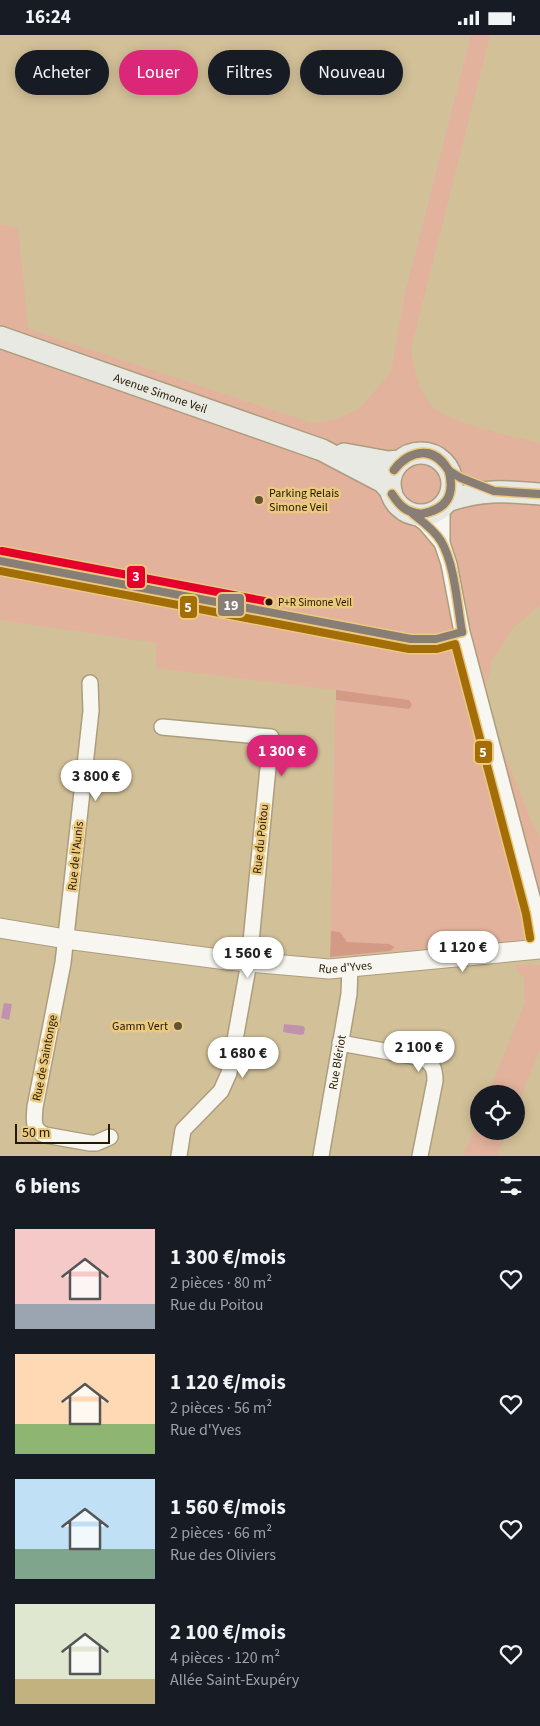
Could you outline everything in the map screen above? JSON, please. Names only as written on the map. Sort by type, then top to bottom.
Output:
[{"type":"main road","name":"Avenue Simone Veil","points":[[0,337],[322,450]]},
{"type":"main road","points":[[322,450],[388,462],[400,461],[413,454],[428,453],[441,460],[449,471],[452,480],[452,488],[444,503]]},
{"type":"main road","points":[[322,450],[383,482],[391,491],[398,504],[413,514],[428,514],[444,503],[468,494],[494,491],[540,494]]},
{"type":"main road","points":[[391,491],[392,473],[400,461]]},
{"type":"main road","points":[[449,471],[494,491]]},
{"type":"street","points":[[442,543],[444,503]]},
{"type":"street","points":[[413,514],[426,523],[442,543],[449,564],[462,632],[536,912],[540,937]]},
{"type":"street","name":"Rue de l'Aunis","points":[[66,939],[91,711],[90,683]]},
{"type":"street","name":"Rue du Poitou","points":[[162,727],[271,737],[249,962]]},
{"type":"street","name":"Rue d'Yves","points":[[0,928],[66,939],[249,962],[329,969],[540,949]]},
{"type":"street","name":"Rue de Saintonge","points":[[66,939],[64,963],[35,1107],[35,1128],[39,1133],[45,1135],[90,1143],[96,1143],[110,1137]]},
{"type":"street","points":[[179,1156],[183,1131],[221,1091],[229,1073],[249,962]]},
{"type":"street","name":"Rue Blériot","points":[[321,1156],[349,994],[350,967]]},
{"type":"street","points":[[340,1043],[423,1058],[431,1063],[435,1071],[435,1081],[420,1156]]},
{"type":"shaded area","points":[[471,35],[490,35],[411,349],[423,394],[432,406],[440,412],[483,429],[540,443],[540,605],[513,628],[492,661],[486,687],[489,713],[532,823],[540,838],[540,938],[330,957],[336,690],[156,668],[156,643],[0,620],[0,224],[18,228],[28,329],[312,423],[336,419],[359,409],[391,372],[404,298]]},
{"type":"shaded area","points":[[336,690],[409,700],[412,705],[409,709],[336,700]]},
{"type":"shaded area","points":[[331,931],[340,932],[347,942],[389,944],[395,947],[390,951],[330,957]]},
{"type":"shaded area","points":[[515,965],[540,965],[540,1050],[525,1086],[492,1085],[525,1002],[524,979]]},
{"type":"shaded area","points":[[4,1003],[12,1004],[9,1020],[1,1018]]},
{"type":"shaded area","points":[[284,1024],[303,1026],[305,1028],[304,1034],[283,1032]]},
{"type":"shaded area","points":[[470,1139],[503,1140],[496,1156],[463,1156]]},
{"type":"transit line","name":"19","points":[[394,470],[408,457],[422,453],[436,458],[449,471]]},
{"type":"transit line","name":"19","points":[[394,470],[410,456],[423,453],[436,456],[449,471]]},
{"type":"transit line","name":"19","points":[[449,471],[461,478],[494,491],[540,494]]},
{"type":"transit line","name":"19","points":[[421,514],[437,509],[447,500],[451,488],[449,471]]},
{"type":"transit line","name":"19","points":[[421,514],[437,509],[447,500],[451,488],[449,471]]},
{"type":"transit line","name":"19","points":[[392,494],[404,508],[421,514]]},
{"type":"transit line","name":"19","points":[[392,494],[404,508],[421,514]]},
{"type":"transit line","name":"19","points":[[413,514],[435,533],[446,551],[457,597],[462,632]]},
{"type":"transit line","name":"3","points":[[2,551],[270,602]]},
{"type":"transit line","name":"19","points":[[0,561],[411,639],[436,639],[462,632]]},
{"type":"transit line","name":"5","points":[[0,571],[409,649],[437,649],[455,644],[526,914],[530,938]]},
{"type":"place","name":"Parking Relais Simone Veil","points":[[259,500]]},
{"type":"place","name":"P+R Simone Veil","points":[[269,602]]},
{"type":"place","name":"Gamm Vert","points":[[178,1026]]}]
